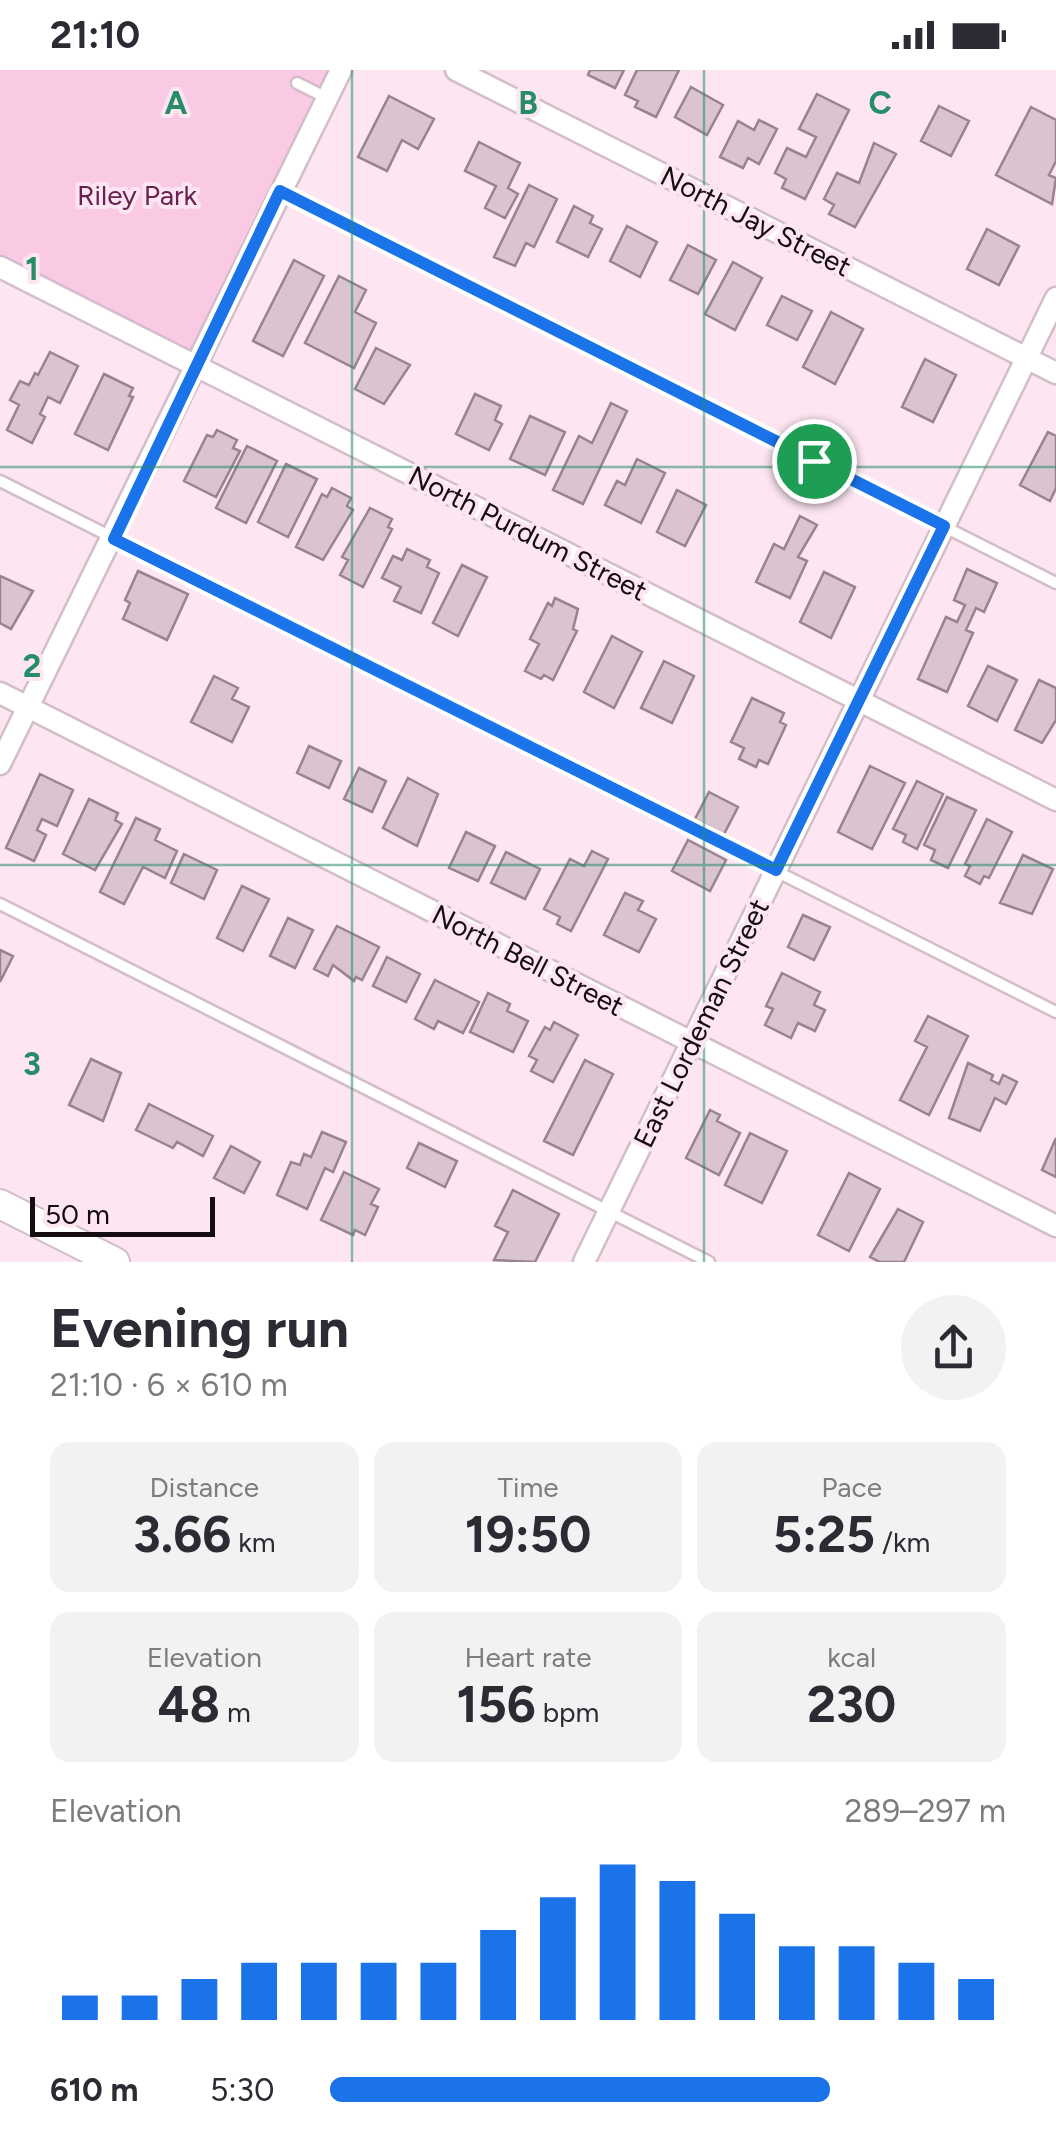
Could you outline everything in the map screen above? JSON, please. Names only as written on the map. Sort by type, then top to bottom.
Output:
[{"type":"main road","points":[[0,1204],[115,1262]]},
{"type":"street","points":[[0,764],[114,539],[341,70]]},
{"type":"street","name":"North Jay Street","points":[[456,70],[1056,373]]},
{"type":"street","name":"North Purdum Street","points":[[0,267],[1056,800]]},
{"type":"street","name":"East Lordeman Street","points":[[584,1262],[1056,298]]},
{"type":"street","name":"North Bell Street","points":[[0,694],[1056,1226]]},
{"type":"lane","points":[[298,84],[327,98]]},
{"type":"lane","points":[[280,191],[1056,583]]},
{"type":"lane","points":[[0,480],[1056,1012]]},
{"type":"lane","points":[[0,904],[709,1262]]},
{"type":"green space","name":"Riley Park","points":[[0,70],[341,70],[196,366],[0,267]]},
{"type":"building","points":[[590,70],[624,70],[615,88],[588,75]]},
{"type":"building","points":[[637,70],[679,70],[656,117],[635,107],[638,101],[625,95]]},
{"type":"building","points":[[691,87],[723,105],[707,135],[675,117]]},
{"type":"building","points":[[817,94],[849,110],[805,199],[782,188],[786,179],[775,173],[787,148],[806,157],[816,137],[799,129]]},
{"type":"building","points":[[389,96],[434,119],[418,149],[402,140],[387,171],[358,157]]},
{"type":"building","points":[[939,106],[969,121],[951,156],[921,141]]},
{"type":"building","points":[[1031,107],[1056,120],[1056,161],[1049,175],[1056,178],[1052,204],[996,175]]},
{"type":"building","points":[[759,120],[777,129],[759,164],[748,158],[743,168],[720,157],[738,121],[754,130]]},
{"type":"building","points":[[479,142],[520,163],[508,188],[518,194],[505,218],[485,208],[496,186],[465,171]]},
{"type":"building","points":[[874,143],[896,154],[855,227],[829,214],[834,205],[824,199],[837,173],[859,183]]},
{"type":"building","points":[[529,185],[557,199],[534,247],[526,243],[515,266],[494,257]]},
{"type":"building","points":[[574,206],[593,216],[590,223],[602,229],[588,257],[557,242]]},
{"type":"building","points":[[627,226],[657,242],[640,277],[610,261]]},
{"type":"building","points":[[987,229],[1019,246],[999,285],[967,269]]},
{"type":"building","points":[[688,245],[716,260],[698,294],[670,280]]},
{"type":"building","points":[[294,260],[324,276],[283,356],[253,341]]},
{"type":"building","points":[[733,262],[762,278],[735,330],[705,314]]},
{"type":"building","points":[[339,276],[366,290],[355,312],[376,323],[354,368],[305,343]]},
{"type":"building","points":[[782,296],[812,311],[797,340],[767,325]]},
{"type":"building","points":[[831,312],[863,329],[835,384],[803,367]]},
{"type":"building","points":[[376,348],[410,365],[384,404],[355,389]]},
{"type":"building","points":[[50,352],[78,366],[60,403],[48,397],[40,414],[45,417],[32,443],[7,430],[19,405],[10,400],[20,381],[29,385],[35,373],[38,375]]},
{"type":"building","points":[[925,359],[956,375],[933,422],[902,407]]},
{"type":"building","points":[[104,374],[133,388],[129,396],[133,397],[108,450],[75,434]]},
{"type":"building","points":[[475,394],[501,406],[495,420],[502,424],[489,450],[456,434]]},
{"type":"building","points":[[611,403],[627,411],[583,504],[553,490],[579,436],[592,443]]},
{"type":"building","points":[[530,416],[565,432],[545,475],[510,459]]},
{"type":"building","points":[[217,430],[237,440],[233,448],[240,451],[216,497],[184,481],[207,435],[213,437]]},
{"type":"building","points":[[1048,432],[1056,436],[1056,488],[1050,501],[1020,485]]},
{"type":"building","points":[[247,446],[277,461],[246,523],[216,508]]},
{"type":"building","points":[[637,459],[665,473],[641,523],[605,505],[617,481],[625,485]]},
{"type":"building","points":[[286,464],[317,479],[288,537],[258,522]]},
{"type":"building","points":[[332,488],[351,498],[347,506],[353,510],[323,560],[296,547],[322,494],[327,497]]},
{"type":"building","points":[[677,490],[706,505],[685,546],[657,532]]},
{"type":"building","points":[[370,508],[392,519],[388,527],[392,529],[363,587],[340,575],[348,560],[342,557]]},
{"type":"building","points":[[800,516],[817,525],[798,557],[807,561],[790,598],[756,582],[774,544],[784,549]]},
{"type":"building","points":[[407,549],[430,560],[427,567],[439,573],[421,613],[394,601],[401,587],[382,578],[393,556],[402,560]]},
{"type":"building","points":[[462,565],[487,577],[458,636],[433,623]]},
{"type":"building","points":[[967,569],[997,583],[984,612],[976,608],[966,630],[973,633],[947,692],[918,679],[946,617],[957,622],[965,605],[954,600]]},
{"type":"building","points":[[138,571],[188,594],[167,640],[123,619],[130,603],[125,600]]},
{"type":"building","points":[[824,572],[855,587],[831,638],[800,622]]},
{"type":"building","points":[[0,576],[33,591],[11,629],[0,623]]},
{"type":"building","points":[[555,598],[578,609],[573,629],[577,631],[553,680],[544,675],[541,679],[525,671],[539,644],[530,639],[548,603],[552,606]]},
{"type":"building","points":[[612,636],[642,652],[614,708],[584,692]]},
{"type":"building","points":[[664,661],[694,676],[672,723],[641,708]]},
{"type":"building","points":[[988,666],[1017,680],[997,721],[968,706]]},
{"type":"building","points":[[214,676],[238,688],[232,699],[249,707],[232,742],[191,722]]},
{"type":"building","points":[[1039,680],[1056,688],[1056,720],[1042,743],[1015,730]]},
{"type":"building","points":[[752,698],[784,713],[780,722],[786,725],[768,764],[759,760],[756,767],[739,759],[744,748],[731,742]]},
{"type":"building","points":[[309,746],[341,761],[329,788],[297,773]]},
{"type":"building","points":[[870,766],[905,783],[872,849],[838,832]]},
{"type":"building","points":[[359,768],[386,781],[372,812],[344,799]]},
{"type":"building","points":[[40,774],[73,790],[57,826],[42,819],[37,830],[46,835],[34,861],[6,848]]},
{"type":"building","points":[[408,778],[438,794],[417,846],[383,828]]},
{"type":"building","points":[[917,781],[943,794],[917,849],[903,842],[906,835],[893,829]]},
{"type":"building","points":[[709,792],[738,807],[724,834],[695,819]]},
{"type":"building","points":[[947,797],[976,810],[948,868],[931,860],[935,850],[924,845]]},
{"type":"building","points":[[89,799],[118,813],[115,820],[122,824],[95,870],[63,854]]},
{"type":"building","points":[[136,818],[160,829],[155,840],[177,851],[165,878],[143,867],[124,904],[100,892]]},
{"type":"building","points":[[987,819],[1012,832],[989,878],[984,876],[980,884],[965,876],[970,866],[965,864]]},
{"type":"building","points":[[466,832],[495,846],[478,881],[449,868]]},
{"type":"building","points":[[688,840],[726,860],[710,891],[672,871]]},
{"type":"building","points":[[592,851],[608,859],[571,931],[557,924],[560,917],[544,909],[570,859],[584,866]]},
{"type":"building","points":[[506,852],[540,869],[525,899],[491,883]]},
{"type":"building","points":[[184,854],[217,870],[204,899],[171,883]]},
{"type":"building","points":[[1023,855],[1053,869],[1032,914],[1000,903]]},
{"type":"building","points":[[242,886],[269,899],[243,951],[217,938]]},
{"type":"building","points":[[625,893],[643,901],[638,910],[656,919],[639,952],[604,935]]},
{"type":"building","points":[[803,915],[830,927],[814,960],[788,947]]},
{"type":"building","points":[[288,918],[313,930],[295,968],[270,956]]},
{"type":"building","points":[[337,926],[379,947],[362,980],[356,977],[354,981],[333,965],[328,976],[314,969]]},
{"type":"building","points":[[0,950],[13,956],[0,982]]},
{"type":"building","points":[[387,957],[420,974],[406,1002],[373,986]]},
{"type":"building","points":[[782,973],[820,992],[814,1005],[825,1010],[815,1031],[798,1023],[791,1038],[765,1025],[773,1009],[766,1006]]},
{"type":"building","points":[[435,980],[479,1002],[463,1033],[438,1021],[434,1029],[415,1019]]},
{"type":"building","points":[[488,993],[510,1004],[507,1011],[528,1021],[513,1052],[470,1032]]},
{"type":"building","points":[[928,1016],[968,1036],[929,1115],[900,1100],[927,1047],[915,1041]]},
{"type":"building","points":[[554,1022],[578,1035],[553,1082],[531,1071],[537,1060],[529,1056],[545,1027],[550,1030]]},
{"type":"building","points":[[91,1059],[121,1073],[103,1121],[69,1105]]},
{"type":"building","points":[[585,1060],[613,1074],[573,1155],[544,1141]]},
{"type":"building","points":[[968,1063],[993,1075],[991,1080],[999,1084],[1003,1075],[1017,1082],[1006,1104],[995,1098],[980,1131],[949,1118]]},
{"type":"building","points":[[149,1104],[213,1136],[203,1156],[177,1142],[173,1148],[136,1130]]},
{"type":"building","points":[[710,1110],[720,1115],[717,1121],[740,1133],[719,1175],[686,1158]]},
{"type":"building","points":[[322,1132],[346,1142],[333,1172],[325,1168],[307,1209],[277,1195],[291,1162],[300,1165],[304,1154],[311,1157]]},
{"type":"building","points":[[750,1133],[787,1151],[762,1203],[725,1185]]},
{"type":"building","points":[[1056,1138],[1056,1177],[1042,1170]]},
{"type":"building","points":[[419,1143],[457,1161],[445,1187],[407,1168]]},
{"type":"building","points":[[231,1146],[260,1162],[244,1193],[214,1178]]},
{"type":"building","points":[[344,1172],[379,1189],[371,1204],[378,1207],[365,1235],[355,1230],[353,1235],[321,1220]]},
{"type":"building","points":[[849,1173],[880,1189],[849,1251],[818,1235]]},
{"type":"building","points":[[513,1190],[559,1214],[535,1262],[494,1260],[508,1232],[495,1226]]},
{"type":"building","points":[[898,1209],[923,1222],[904,1262],[880,1262],[870,1257]]},
{"type":"route","points":[[280,191],[814,461],[944,526],[776,870],[114,539],[280,191]]}]
